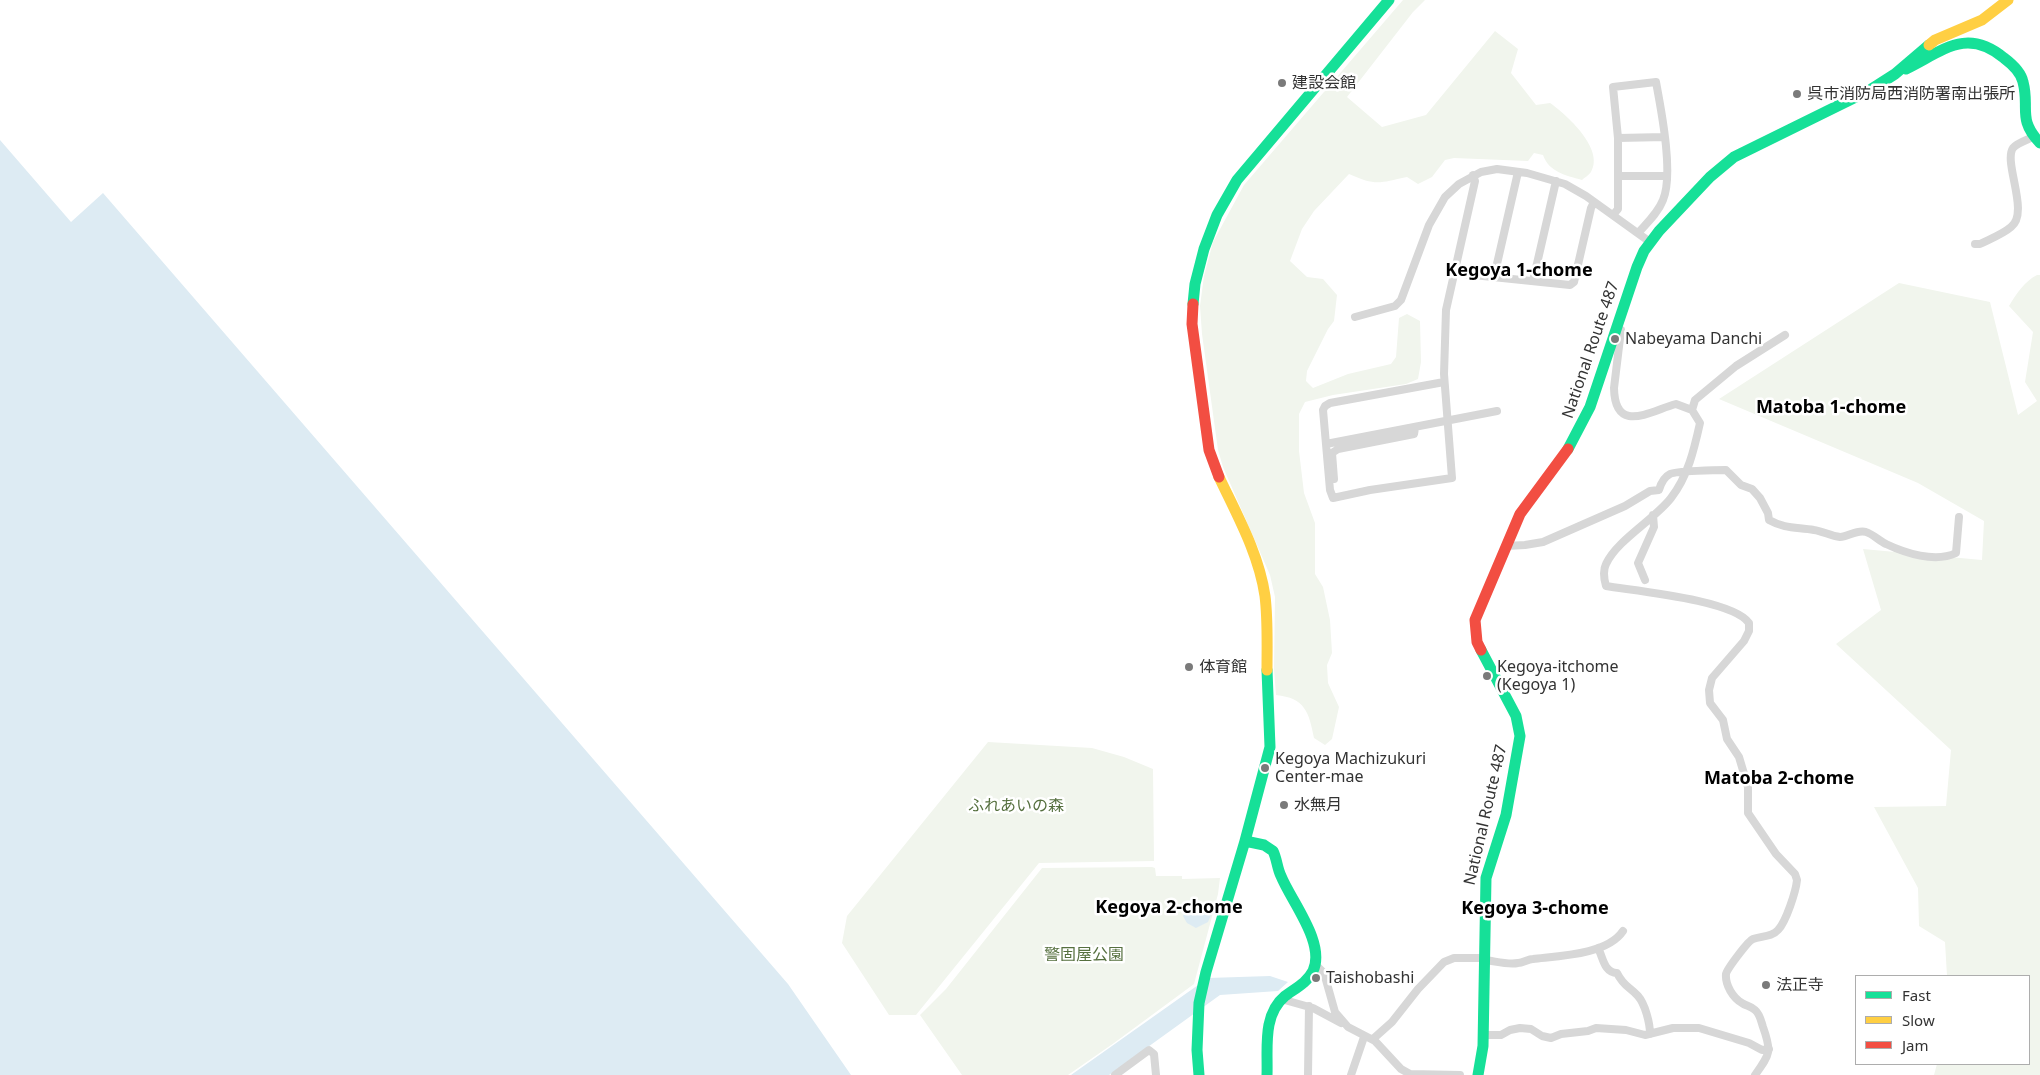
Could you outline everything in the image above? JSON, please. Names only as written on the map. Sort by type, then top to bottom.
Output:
[{"type":"main road","points":[[1199,1075],[1197,1024],[1199,1003],[1206,972],[1266,767],[1270,746],[1265,597],[1262,578],[1253,552],[1213,465],[1209,450],[1192,324],[1196,271],[1206,239],[1219,210],[1237,180],[1389,0]]},
{"type":"main road","name":"National Route 487","points":[[1478,1075],[1482,1064],[1486,878],[1506,815],[1520,736],[1516,716],[1477,642],[1474,632],[1475,620],[1520,514],[1567,452],[1580,430],[1590,407],[1637,267],[1650,242],[1710,177],[1734,157],[1870,90],[1895,74],[1935,40],[1982,20],[2008,0]]},
{"type":"main road","points":[[1895,74],[1962,41],[1974,41],[1984,44],[1998,51],[2023,77],[2024,120],[2036,140]]},
{"type":"main road","points":[[1245,841],[1267,846],[1274,852],[1280,876],[1304,920],[1314,952],[1315,964],[1307,980],[1281,999],[1273,1009],[1270,1017],[1267,1075]]},
{"type":"street","points":[[1613,215],[1618,209],[1618,138],[1613,88],[1656,82],[1665,136],[1666,176],[1664,198],[1658,211],[1638,233]]},
{"type":"street","points":[[1618,138],[1665,136]]},
{"type":"street","points":[[1975,244],[1980,244],[2013,227],[2016,220],[2018,201],[2010,155],[2013,148],[2036,140]]},
{"type":"street","points":[[1355,317],[1394,306],[1401,300],[1430,225],[1445,197],[1459,184],[1481,172],[1497,169],[1518,172],[1565,184],[1650,242]]},
{"type":"street","points":[[1494,277],[1518,172]]},
{"type":"street","points":[[1444,382],[1330,403],[1325,406],[1323,410],[1332,498],[1370,490],[1452,478],[1444,382],[1446,310],[1475,181],[1473,175]]},
{"type":"street","points":[[1618,176],[1666,176]]},
{"type":"street","points":[[1533,281],[1556,182]]},
{"type":"street","points":[[1454,273],[1570,285],[1574,282],[1594,202]]},
{"type":"street","points":[[1622,315],[1614,388],[1618,409],[1627,416],[1637,417],[1652,414],[1660,408],[1676,404],[1692,410],[1700,423],[1693,454],[1686,473],[1671,498],[1618,548],[1606,563],[1604,580],[1606,586],[1716,605],[1746,618],[1750,622],[1749,631],[1744,641],[1712,678],[1709,690],[1710,703],[1724,720],[1727,739],[1739,758],[1748,787],[1748,813],[1776,854],[1795,874],[1796,886],[1784,921],[1778,931],[1771,935],[1751,939],[1726,972],[1729,990],[1735,998],[1754,1008],[1759,1014],[1768,1041],[1767,1058],[1755,1075]]},
{"type":"street","points":[[1692,410],[1695,400],[1736,366],[1785,335]]},
{"type":"street","points":[[1326,444],[1497,411]]},
{"type":"street","points":[[1330,490],[1334,483],[1332,453],[1338,449],[1414,434],[1416,428]]},
{"type":"street","points":[[1506,546],[1543,542],[1625,506],[1650,491],[1659,490],[1662,480],[1671,474],[1726,470],[1741,485],[1752,489],[1760,498],[1768,513],[1769,520],[1781,527],[1814,530],[1840,537],[1867,532],[1886,544],[1918,555],[1934,558],[1949,557],[1956,553],[1959,517]]},
{"type":"street","points":[[1645,580],[1638,563],[1654,527],[1653,515]]},
{"type":"street","points":[[1351,1075],[1368,1038],[1392,1022],[1418,989],[1444,962],[1454,958],[1519,963],[1531,959],[1567,956],[1598,948],[1619,936],[1622,932]]},
{"type":"street","points":[[1598,948],[1605,967],[1613,973],[1617,973],[1623,984],[1639,997],[1650,1025],[1650,1034]]},
{"type":"street","points":[[1315,964],[1324,973],[1335,1012],[1348,1027]]},
{"type":"street","points":[[1281,999],[1309,1006],[1368,1038],[1410,1075],[1460,1075]]},
{"type":"street","points":[[1308,1075],[1309,1006]]},
{"type":"street","points":[[1483,1035],[1501,1035],[1510,1030],[1520,1028],[1531,1029],[1542,1036],[1551,1038],[1561,1034],[1588,1031],[1596,1028],[1626,1030],[1645,1035],[1673,1028],[1699,1028],[1749,1043],[1762,1050],[1769,1049]]},
{"type":"street","points":[[1115,1075],[1149,1050],[1154,1054],[1156,1075]]},
{"type":"green space","points":[[1403,0],[1425,0],[1413,12],[1347,97],[1382,127],[1426,115],[1495,31],[1518,49],[1511,73],[1536,105],[1550,103],[1574,124],[1588,143],[1593,153],[1594,163],[1591,172],[1582,180],[1558,172],[1549,165],[1543,155],[1534,153],[1528,161],[1454,158],[1445,160],[1432,177],[1418,184],[1407,177],[1390,181],[1372,182],[1349,174],[1314,211],[1302,229],[1290,261],[1307,277],[1323,279],[1337,295],[1334,321],[1307,371],[1306,381],[1313,388],[1348,374],[1391,364],[1396,357],[1399,318],[1407,314],[1420,321],[1421,362],[1418,379],[1406,384],[1333,395],[1305,402],[1299,414],[1299,451],[1304,493],[1315,523],[1315,574],[1323,587],[1330,620],[1332,653],[1327,665],[1328,683],[1339,707],[1332,739],[1325,745],[1314,738],[1310,721],[1304,708],[1293,699],[1276,695],[1274,669],[1275,597],[1270,575],[1223,467],[1218,450],[1200,306],[1204,276],[1213,242],[1244,185]]},
{"type":"green space","points":[[2040,275],[2040,1075],[1934,1075],[1937,1065],[2030,1065],[2030,975],[1947,975],[1945,942],[1919,926],[1918,888],[1874,807],[1946,806],[1951,750],[1836,644],[1881,610],[1863,549],[1982,560],[1984,521],[1918,483],[1719,399],[1899,283],[1990,302],[2018,415],[2037,401],[2025,382],[2033,332],[2009,306],[2021,288]]},
{"type":"green space","name":"ふれあいの森","points":[[988,742],[1092,748],[1124,757],[1153,769],[1154,861],[1039,863],[916,1015],[889,1015],[842,943],[847,916]]},
{"type":"green space","name":"警固屋公園","points":[[1042,868],[1155,868],[1156,876],[1182,876],[1182,879],[1220,878],[1218,894],[1194,984],[1068,1075],[962,1075],[920,1015],[946,989]]},
{"type":"shaded area","points":[[0,140],[71,222],[103,193],[788,984],[851,1075],[0,1075]]},
{"type":"shaded area","points":[[1197,900],[1206,905],[1211,915],[1208,922],[1196,928],[1187,923],[1183,916],[1190,904]]},
{"type":"shaded area","points":[[1270,976],[1288,982],[1278,991],[1220,995],[1109,1075],[1071,1075],[1208,978]]},
{"type":"traffic: fast","points":[[1193,304],[1195,284],[1204,249],[1217,215],[1237,180],[1389,0]]},
{"type":"traffic: fast","points":[[1906,69],[1943,49],[1955,45],[1966,43],[1978,44],[1990,49],[2010,63],[2020,75],[2025,91],[2026,120],[2033,135],[2040,143]]},
{"type":"traffic: fast","points":[[1568,449],[1590,407],[1637,267],[1644,251],[1659,231],[1710,177],[1734,157],[1870,90],[1895,74],[1929,45]]},
{"type":"traffic: fast","points":[[1478,1075],[1483,1046],[1486,878],[1506,815],[1520,736],[1516,716],[1481,650]]},
{"type":"traffic: fast","points":[[1267,670],[1270,747],[1245,841],[1264,845],[1273,851],[1281,876],[1306,922],[1315,948],[1316,960],[1310,975],[1278,1004],[1269,1022],[1267,1075]]},
{"type":"traffic: fast","points":[[1199,1075],[1197,1050],[1199,1003],[1206,972],[1245,841]]},
{"type":"traffic: slow","points":[[1929,45],[1935,40],[1982,20],[2008,0]]},
{"type":"traffic: slow","points":[[1219,477],[1253,550],[1262,580],[1267,614],[1267,670]]},
{"type":"traffic: jam","points":[[1193,304],[1192,324],[1209,450],[1219,477]]},
{"type":"traffic: jam","points":[[1481,650],[1477,642],[1475,620],[1520,514],[1568,449]]},
{"type":"place","name":"建設会館","points":[[1282,83]]},
{"type":"place","name":"呉市消防局西消防署南出張所","points":[[1797,94]]},
{"type":"place","name":"Nabeyama Danchi","points":[[1615,339]]},
{"type":"place","name":"体育館","points":[[1189,667]]},
{"type":"place","name":"Kegoya-itchome (Kegoya 1)","points":[[1487,676]]},
{"type":"place","name":"Kegoya Machizukuri Center-mae","points":[[1265,768]]},
{"type":"place","name":"水無月","points":[[1284,805]]},
{"type":"place","name":"Taishobashi","points":[[1316,978]]},
{"type":"place","name":"法正寺","points":[[1766,985]]},
{"type":"district","name":"Kegoya 1-chome","points":[[1519,271]]},
{"type":"district","name":"Matoba 1-chome","points":[[1831,408]]},
{"type":"district","name":"Matoba 2-chome","points":[[1779,779]]},
{"type":"district","name":"Kegoya 2-chome","points":[[1169,908]]},
{"type":"district","name":"Kegoya 3-chome","points":[[1535,909]]}]
